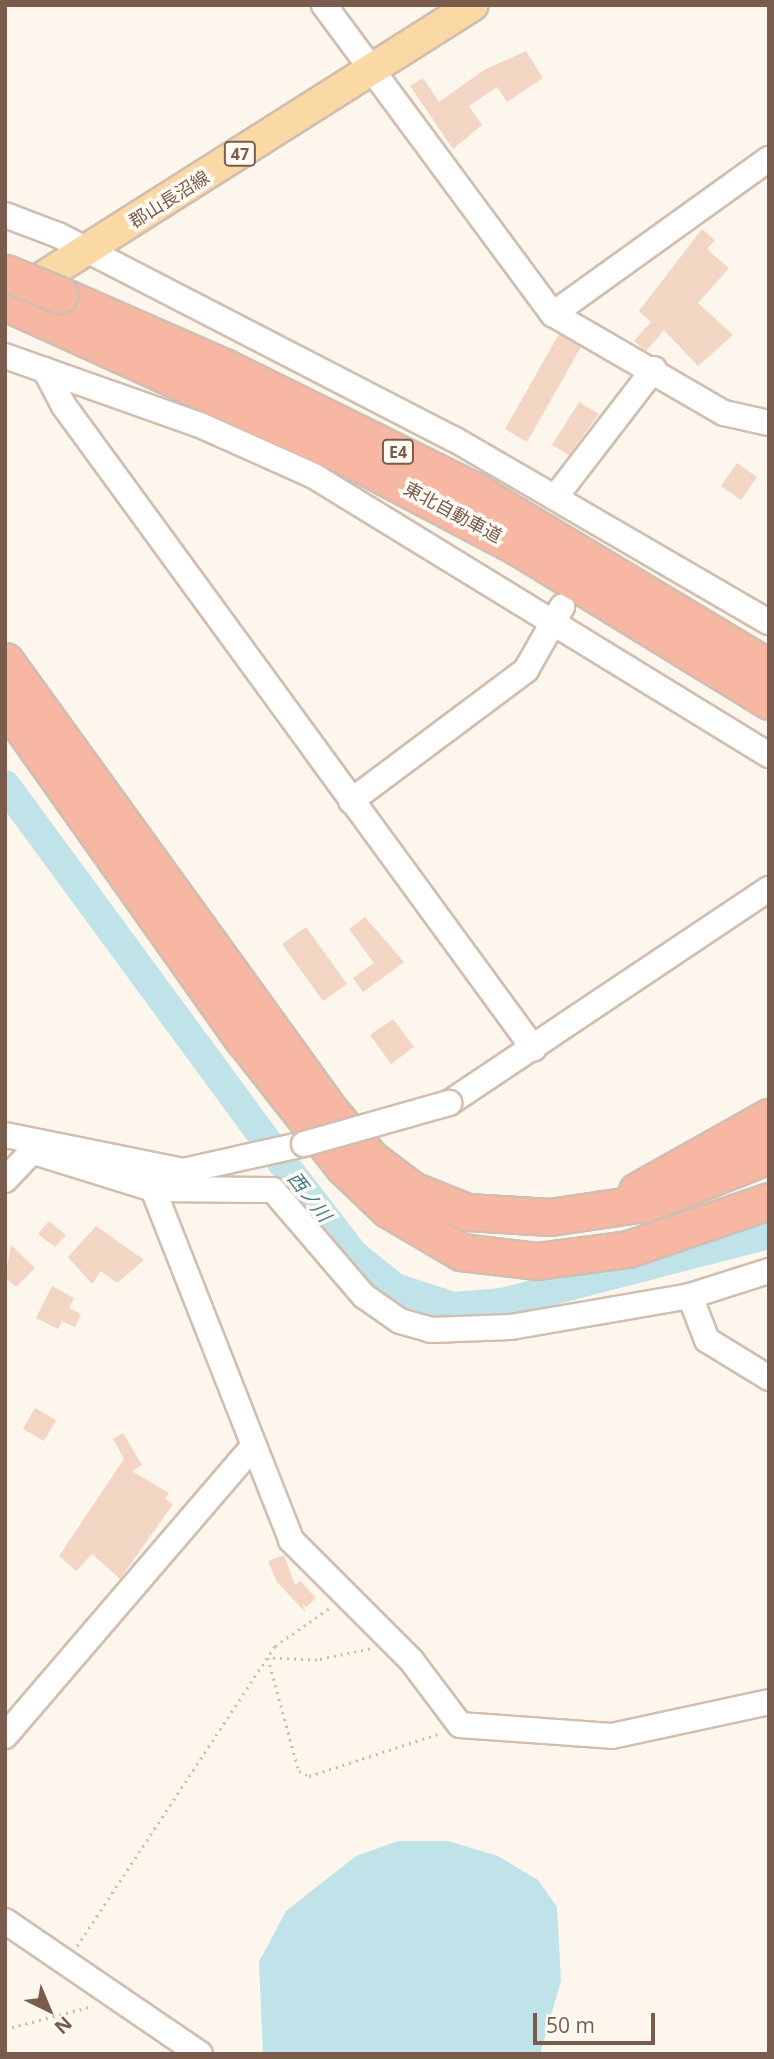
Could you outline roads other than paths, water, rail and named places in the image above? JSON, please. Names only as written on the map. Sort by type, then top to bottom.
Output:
[{"type":"highway","name":"東北自動車道","points":[[19,293],[351,459],[518,547],[769,701]]},
{"type":"highway","name":"東北自動車道","points":[[19,293],[450,478],[769,668]]},
{"type":"highway","points":[[518,547],[769,719]]},
{"type":"highway","points":[[720,637],[769,662]]},
{"type":"highway","points":[[5,661],[371,1159],[412,1190],[467,1212],[550,1217],[660,1199],[769,1156]]},
{"type":"highway","points":[[5,703],[312,1129],[388,1209],[435,1238],[482,1256],[567,1260],[628,1249],[769,1201]]},
{"type":"highway","points":[[617,1204],[769,1116]]},
{"type":"highway","points":[[435,1238],[563,1243],[648,1222],[769,1175]]},
{"type":"main road","name":"郡山長沼線","points":[[19,293],[473,5]]},
{"type":"street","points":[[324,5],[553,314],[654,369],[724,412],[769,424]]},
{"type":"street","points":[[553,314],[769,159]]},
{"type":"street","points":[[5,215],[88,250],[557,495],[606,535],[769,622]]},
{"type":"street","points":[[5,356],[262,449],[558,615],[725,723],[769,755]]},
{"type":"street","points":[[557,495],[654,369]]},
{"type":"street","points":[[45,370],[64,406],[534,1049]]},
{"type":"street","points":[[351,801],[526,670],[558,615]]},
{"type":"street","points":[[35,1148],[183,1171],[304,1144],[449,1103],[534,1049],[769,889]]},
{"type":"street","points":[[5,1135],[153,1189],[273,1190],[364,1296],[400,1321],[431,1330],[499,1329],[690,1296],[769,1271]]},
{"type":"street","points":[[5,1180],[35,1148]]},
{"type":"street","points":[[153,1189],[251,1449],[291,1539],[391,1640],[460,1725],[611,1736],[769,1702]]},
{"type":"street","points":[[690,1296],[706,1338],[769,1378]]},
{"type":"street","points":[[5,1736],[251,1449]]},
{"type":"street","points":[[5,1921],[200,2054]]},
{"type":"water","points":[[398,1841],[448,1841],[498,1856],[538,1880],[557,1907],[561,1981],[540,2054],[263,2054],[259,1962],[286,1911],[356,1856]]},
{"type":"waterway","name":"西ノ川","points":[[5,785],[286,1167],[354,1255],[395,1288],[453,1307],[502,1303],[769,1234]]}]
